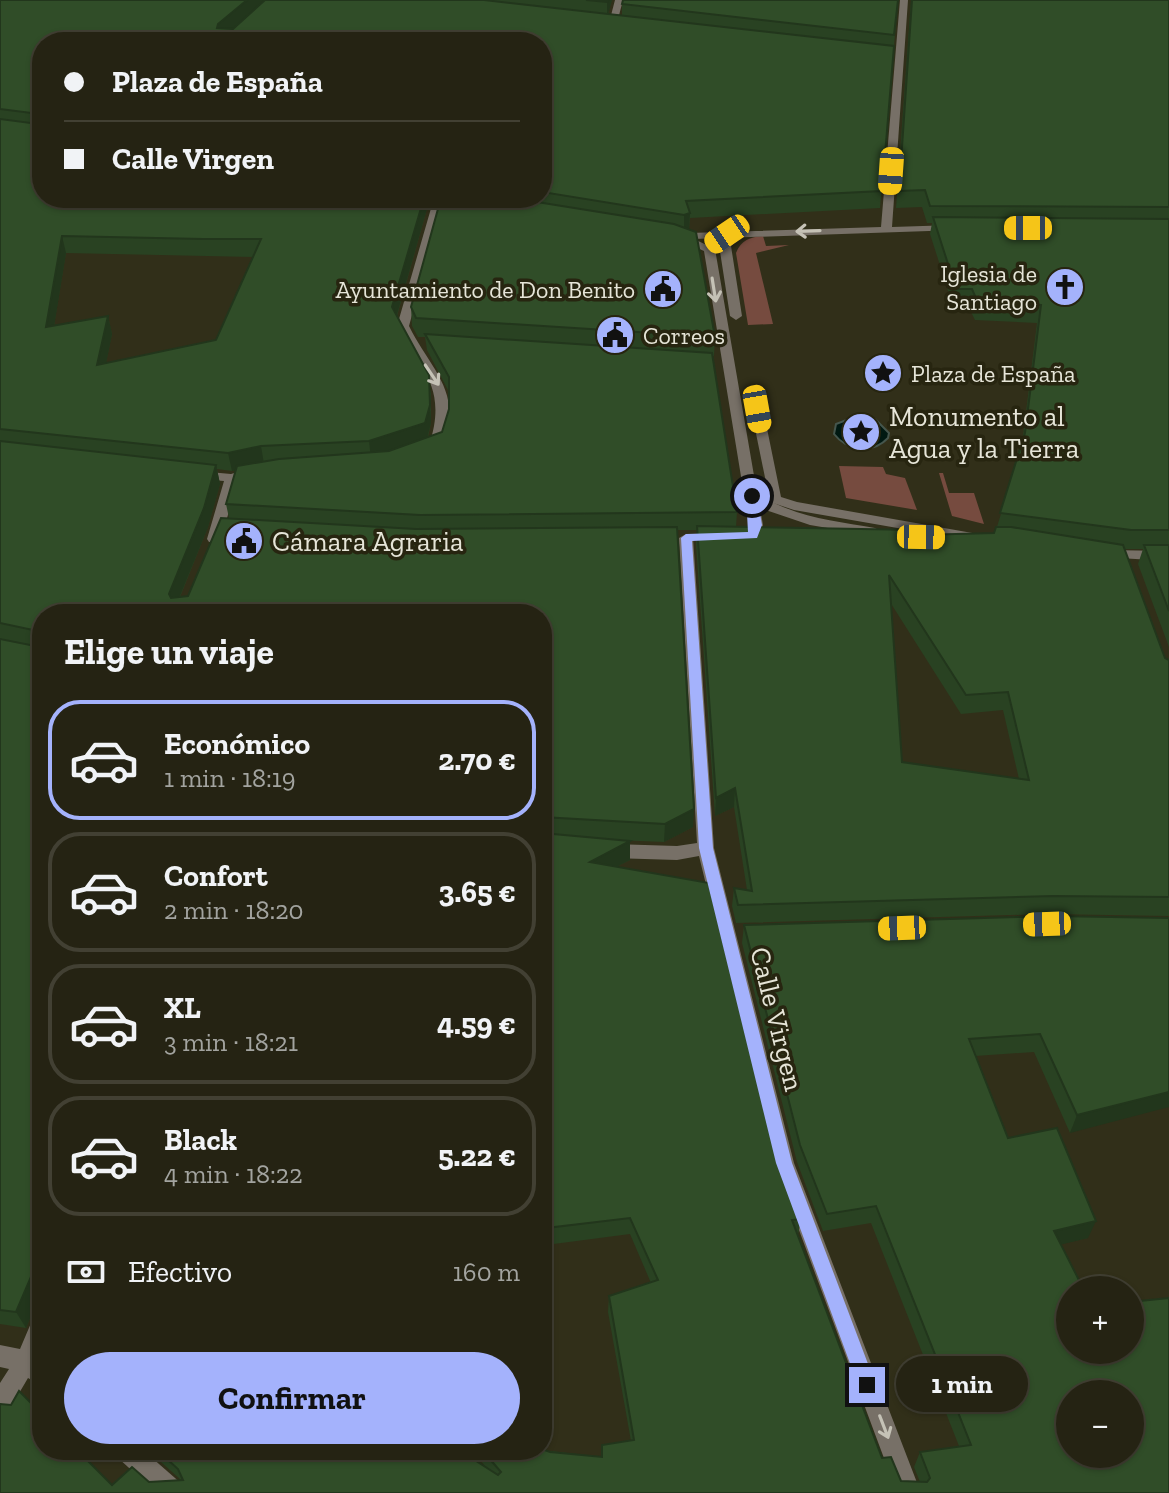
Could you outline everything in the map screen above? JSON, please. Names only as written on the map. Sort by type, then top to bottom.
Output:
[{"type":"street","points":[[613,23],[619,0]]},
{"type":"street","points":[[886,228],[904,0]]},
{"type":"street","points":[[598,21],[628,25]]},
{"type":"street","points":[[884,55],[899,57]]},
{"type":"street","points":[[414,455],[435,446],[440,434],[440,386],[410,343],[403,326],[439,208]]},
{"type":"street","points":[[733,234],[707,247],[668,235],[974,228]]},
{"type":"street","points":[[733,234],[725,245],[736,316]]},
{"type":"street","points":[[707,247],[752,496],[756,525],[747,536],[784,536]]},
{"type":"street","points":[[757,409],[775,499],[794,506],[985,538],[799,536]]},
{"type":"street","points":[[186,473],[232,478],[267,471]]},
{"type":"street","points":[[206,556],[226,528],[232,478]]},
{"type":"street","points":[[752,496],[767,508],[799,519],[893,536]]},
{"type":"street","name":"Calle Virgen","points":[[686,538],[706,848],[735,933],[784,1163],[909,1493]]},
{"type":"street","points":[[1096,553],[1125,557],[1169,556]]},
{"type":"street","points":[[1125,557],[1132,575]]},
{"type":"street","points":[[598,851],[677,853],[706,848]]},
{"type":"street","points":[[0,1356],[32,1367]]},
{"type":"street","points":[[0,1404],[32,1370]]},
{"type":"street","points":[[137,1460],[175,1493]]},
{"type":"shaded area","points":[[763,236],[766,246],[789,245],[756,253],[773,324],[748,325],[736,253],[746,240]]},
{"type":"shaded area","points":[[839,466],[883,467],[886,474],[905,478],[917,510],[846,498]]},
{"type":"shaded area","points":[[939,473],[943,473],[949,493],[974,493],[984,524],[952,516]]},
{"type":"water","points":[[857,416],[875,419],[889,433],[888,438],[868,448],[853,447],[839,440],[834,434],[836,424]]},
{"type":"building","points":[[0,0],[247,0],[217,28],[233,29],[265,0],[484,0],[894,46],[882,191],[686,201],[690,213],[684,215],[552,194],[552,32],[32,32],[32,113],[0,109]]},
{"type":"building","points":[[623,0],[898,0],[894,35],[622,4]]},
{"type":"building","points":[[912,0],[1169,0],[1169,207],[930,206],[925,190],[899,191]]},
{"type":"building","points":[[0,119],[32,123],[32,208],[421,208],[392,307],[429,375],[430,405],[425,423],[369,441],[261,446],[228,453],[0,429]],"holes":[[[62,236],[261,239],[216,340],[97,365],[108,316],[46,327]]]},
{"type":"building","points":[[552,204],[674,224],[696,232],[715,337],[416,318],[411,307],[438,208],[552,208]]},
{"type":"building","points":[[933,217],[1169,219],[1169,530],[1131,530],[1000,513],[1025,433],[1041,305],[978,303],[972,289],[956,289]]},
{"type":"building","points":[[425,334],[712,353],[737,512],[420,515],[226,504],[237,466],[279,459],[389,451],[442,432],[449,409],[449,377]]},
{"type":"building","points":[[0,441],[216,465],[204,508],[169,594],[171,598],[188,596],[221,518],[416,529],[677,527],[694,809],[665,824],[552,818],[552,604],[32,604],[32,630],[0,623]]},
{"type":"building","points":[[697,526],[917,530],[918,535],[994,533],[996,527],[1011,527],[1123,545],[1165,658],[1169,660],[1169,897],[1053,896],[738,905],[734,888],[752,891],[735,788],[716,798]],"holes":[[[889,575],[966,695],[1008,692],[1029,780],[902,762]]]},
{"type":"building","points":[[1144,545],[1169,545],[1169,611]]},
{"type":"building","points":[[0,639],[32,645],[32,1274],[16,1312],[0,1310]]},
{"type":"building","points":[[552,834],[630,841],[590,862],[709,883],[774,1147],[801,1219],[792,1220],[882,1458],[891,1457],[901,1481],[927,1482],[930,1478],[920,1452],[971,1445],[876,1206],[827,1214],[800,1145],[744,925],[1053,916],[1169,918],[1169,1092],[1077,1115],[1040,1034],[969,1039],[1008,1138],[1057,1128],[1096,1221],[1054,1231],[1077,1276],[1056,1276],[1056,1364],[1144,1364],[1144,1301],[1169,1298],[1169,1493],[0,1493],[0,1404],[11,1405],[19,1391],[32,1404],[32,1460],[87,1460],[112,1485],[132,1467],[149,1482],[183,1480],[178,1469],[168,1460],[475,1460],[498,1475],[501,1472],[491,1460],[552,1460],[552,1452],[602,1457],[602,1445],[634,1440],[609,1296],[658,1280],[630,1218],[552,1227]]},
{"type":"place","name":"Iglesia de Santiago","points":[[1065,287]]},
{"type":"place","name":"Ayuntamiento de Don Benito","points":[[663,289]]},
{"type":"place","name":"Correos","points":[[615,335]]},
{"type":"place","name":"Plaza de España","points":[[883,373]]},
{"type":"place","name":"Monumento al Agua y la Tierra","points":[[861,432]]},
{"type":"place","name":"Cámara Agraria","points":[[244,541]]},
{"type":"route","points":[[752,496],[756,525],[753,536],[686,538],[706,848],[784,1163],[867,1385]]}]
